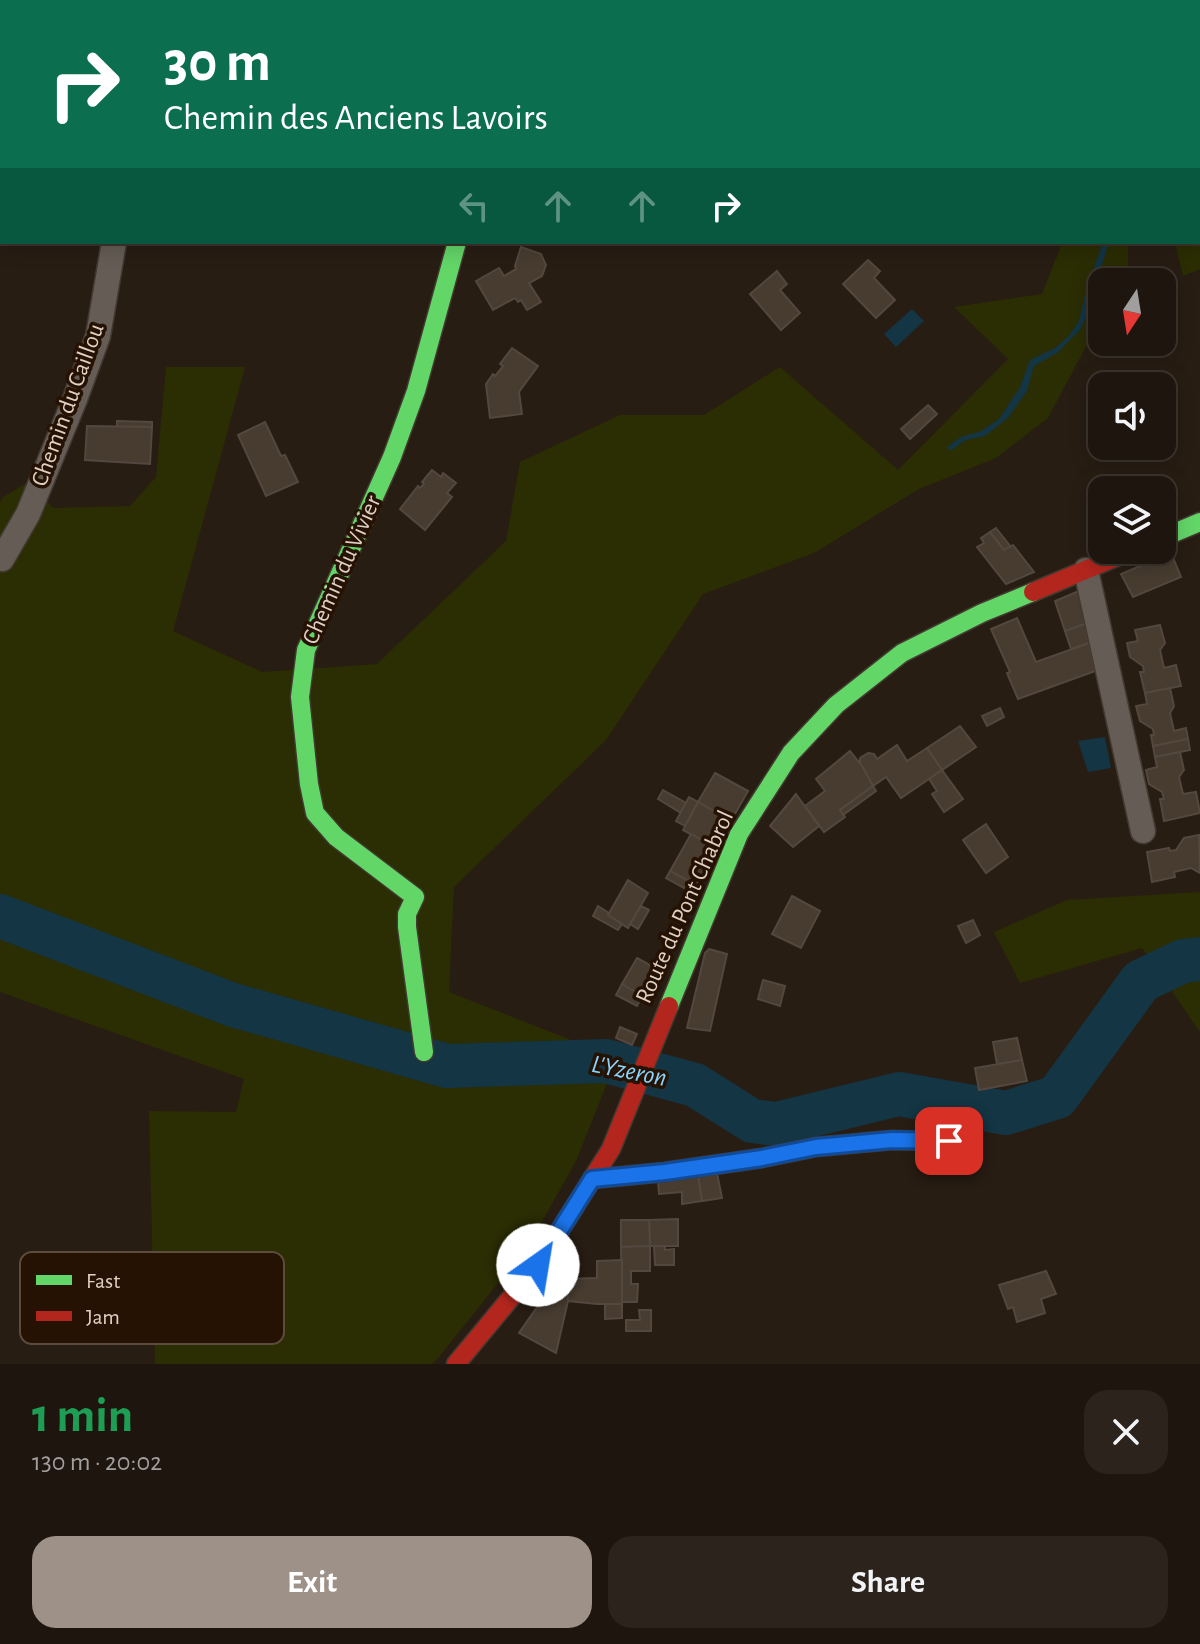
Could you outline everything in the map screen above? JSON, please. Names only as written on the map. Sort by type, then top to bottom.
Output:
[{"type":"street","name":"Chemin du Caillou","points":[[0,558],[28,514],[98,336],[114,244]]},
{"type":"street","name":"Chemin du Vivier","points":[[424,1052],[407,927],[407,914],[415,897],[336,837],[315,813],[300,697],[306,650],[392,457],[416,391],[456,244]]},
{"type":"street","points":[[1176,532],[1200,522]]},
{"type":"street","name":"Route du Pont Chabrol","points":[[456,1364],[538,1265],[611,1149],[739,834],[791,753],[836,705],[902,653],[982,613],[1100,564]]},
{"type":"street","points":[[1086,570],[1143,831]]},
{"type":"street","points":[[592,1179],[665,1172],[816,1147],[892,1140],[972,1142]]},
{"type":"green space","points":[[1060,244],[1128,244],[1128,268],[1088,268],[1088,342],[1048,418],[996,458],[919,489],[814,553],[703,594],[606,740],[454,887],[449,992],[617,1058],[576,1161],[530,1243],[439,1357],[432,1364],[155,1364],[155,1344],[284,1344],[284,1252],[152,1252],[149,1111],[236,1112],[244,1079],[0,992],[0,502],[3,497],[30,481],[53,508],[130,506],[156,477],[166,367],[245,367],[173,631],[262,672],[377,664],[506,541],[520,462],[620,415],[704,415],[780,367],[898,470],[1008,359],[954,307],[1042,294]]},
{"type":"green space","points":[[1175,244],[1200,244],[1200,269],[1183,276]]},
{"type":"green space","points":[[1200,892],[1200,1032],[1142,948],[1020,983],[994,932],[1067,900]]},
{"type":"water","points":[[1102,244],[1108,244],[1102,265],[1094,268]]},
{"type":"water","points":[[1088,284],[1088,306],[1080,330],[1057,353],[1034,366],[1027,391],[1008,418],[985,436],[966,440],[950,451],[947,447],[961,437],[981,431],[999,419],[1020,387],[1030,360],[1055,348],[1068,337],[1079,321]]},
{"type":"water","points":[[912,309],[924,321],[896,347],[884,334]]},
{"type":"water","points":[[1105,737],[1111,768],[1088,772],[1078,741]]},
{"type":"building","points":[[521,247],[541,254],[546,265],[542,276],[529,283],[541,302],[527,310],[521,300],[518,302],[515,298],[493,310],[476,281],[499,268],[504,276],[516,269]]},
{"type":"building","points":[[868,260],[880,271],[874,278],[895,300],[876,318],[843,284]]},
{"type":"building","points":[[777,271],[787,284],[780,290],[800,313],[781,330],[750,294]]},
{"type":"building","points":[[512,348],[538,366],[519,392],[522,414],[490,418],[486,384],[503,366],[500,364]]},
{"type":"building","points":[[928,405],[937,414],[910,439],[901,429]]},
{"type":"building","points":[[117,421],[152,422],[152,427],[117,427]]},
{"type":"building","points":[[265,422],[298,482],[266,496],[238,435]]},
{"type":"building","points":[[87,426],[152,427],[150,464],[85,460]]},
{"type":"building","points":[[432,470],[441,477],[443,473],[456,483],[447,493],[452,497],[425,530],[400,509],[418,486],[420,488],[424,484],[422,482]]},
{"type":"building","points":[[996,528],[1011,547],[1004,550],[990,532]]},
{"type":"building","points":[[990,532],[1004,550],[1013,545],[1034,572],[1006,584],[977,547],[984,543],[981,538]]},
{"type":"building","points":[[1145,564],[1176,564],[1181,577],[1133,597],[1121,574]]},
{"type":"building","points":[[1079,591],[1085,624],[1065,631],[1055,601]]},
{"type":"building","points":[[1017,618],[1036,662],[1089,643],[1095,671],[1018,699],[991,629]]},
{"type":"building","points":[[1085,624],[1089,643],[1071,649],[1065,631]]},
{"type":"building","points":[[1160,625],[1165,643],[1160,650],[1164,668],[1176,665],[1181,686],[1145,693],[1140,672],[1144,672],[1143,666],[1130,657],[1127,643],[1138,641],[1135,630]]},
{"type":"building","points":[[1170,688],[1174,731],[1186,728],[1188,739],[1153,746],[1153,729],[1140,721],[1136,706],[1147,704],[1145,693]]},
{"type":"building","points":[[1000,708],[1004,717],[987,726],[982,716]]},
{"type":"building","points":[[960,726],[976,747],[942,770],[927,748]]},
{"type":"building","points":[[1188,739],[1190,750],[1155,757],[1153,746]]},
{"type":"building","points":[[897,745],[907,761],[927,748],[942,770],[901,798],[886,777],[873,786],[860,763],[860,758],[868,753],[874,754],[877,759]]},
{"type":"building","points":[[850,751],[873,786],[840,810],[845,817],[824,832],[805,806],[825,791],[816,779]]},
{"type":"building","points":[[1180,752],[1184,770],[1179,777],[1183,794],[1196,792],[1200,813],[1164,821],[1160,799],[1164,799],[1162,792],[1149,784],[1146,770],[1157,767],[1155,757]]},
{"type":"building","points":[[942,770],[963,799],[944,812],[932,794],[937,791],[929,779]]},
{"type":"building","points":[[715,773],[748,791],[731,821],[698,802]]},
{"type":"building","points":[[873,786],[876,791],[843,815],[840,810]]},
{"type":"building","points":[[663,790],[686,803],[681,813],[658,799]]},
{"type":"building","points":[[796,794],[819,826],[793,847],[770,826]]},
{"type":"building","points":[[689,797],[698,802],[685,826],[676,821]]},
{"type":"building","points":[[698,802],[731,821],[716,848],[683,830]]},
{"type":"building","points":[[986,824],[1008,857],[986,873],[963,840]]},
{"type":"building","points":[[691,834],[716,848],[696,885],[670,871]]},
{"type":"building","points":[[1199,835],[1200,873],[1191,868],[1174,872],[1175,877],[1152,882],[1147,852],[1169,848],[1170,851],[1176,850],[1184,838]]},
{"type":"building","points":[[670,871],[688,881],[684,888],[666,878]]},
{"type":"building","points":[[628,880],[648,893],[628,928],[608,915]]},
{"type":"building","points":[[792,896],[820,911],[801,948],[772,934]]},
{"type":"building","points":[[598,906],[622,924],[618,930],[593,916]]},
{"type":"building","points":[[641,906],[649,910],[638,929],[630,924]]},
{"type":"building","points":[[973,920],[980,935],[966,943],[958,926]]},
{"type":"building","points":[[709,949],[727,954],[710,1031],[687,1028],[705,953]]},
{"type":"building","points":[[637,958],[657,969],[642,996],[622,984]]},
{"type":"building","points":[[763,980],[785,986],[780,1006],[758,999]]},
{"type":"building","points":[[622,984],[642,996],[637,1006],[616,995]]},
{"type":"building","points":[[620,1027],[637,1034],[632,1045],[616,1038]]},
{"type":"building","points":[[1017,1038],[1022,1060],[997,1064],[993,1042]]},
{"type":"building","points":[[1022,1060],[1027,1081],[979,1090],[975,1068]]},
{"type":"building","points":[[717,1173],[722,1198],[702,1201],[698,1176]]},
{"type":"building","points":[[698,1176],[702,1201],[682,1204],[682,1192],[659,1194],[658,1181]]},
{"type":"building","points":[[678,1219],[678,1246],[650,1246],[649,1220]]},
{"type":"building","points":[[621,1220],[649,1220],[650,1246],[621,1247]]},
{"type":"building","points":[[650,1246],[650,1271],[631,1271],[631,1284],[638,1284],[637,1302],[622,1302],[621,1247]]},
{"type":"building","points":[[654,1246],[674,1249],[674,1265],[655,1265]]},
{"type":"building","points":[[622,1260],[622,1304],[568,1301],[566,1279],[597,1278],[597,1261]]},
{"type":"building","points":[[1046,1271],[1056,1294],[1041,1299],[1045,1313],[1017,1322],[1013,1307],[1008,1309],[999,1285]]},
{"type":"building","points":[[560,1279],[566,1279],[568,1301],[556,1353],[519,1333]]},
{"type":"building","points":[[605,1304],[622,1304],[622,1318],[605,1319]]},
{"type":"building","points":[[639,1310],[651,1310],[651,1331],[626,1331],[626,1320],[640,1320]]},
{"type":"waterway","name":"L'Yzeron","points":[[0,916],[233,1005],[447,1066],[606,1061],[695,1085],[752,1121],[776,1124],[899,1094],[1006,1113],[1057,1097],[1141,981],[1183,961],[1200,959]]},
{"type":"traffic: fast","points":[[424,1052],[407,927],[407,914],[415,897],[336,837],[315,813],[300,697],[306,650],[392,457],[416,391],[456,244]]},
{"type":"traffic: fast","points":[[1176,532],[1200,522]]},
{"type":"traffic: fast","points":[[669,1006],[739,834],[791,753],[836,705],[902,653],[982,613],[1033,592]]},
{"type":"traffic: fast","points":[[592,1179],[665,1172],[816,1147],[892,1140],[972,1142]]},
{"type":"traffic: jam","points":[[1033,592],[1100,564]]},
{"type":"traffic: jam","points":[[456,1364],[538,1265],[611,1149],[669,1006]]},
{"type":"route","points":[[538,1265],[592,1179],[665,1172],[816,1147],[892,1140],[949,1141]]}]
